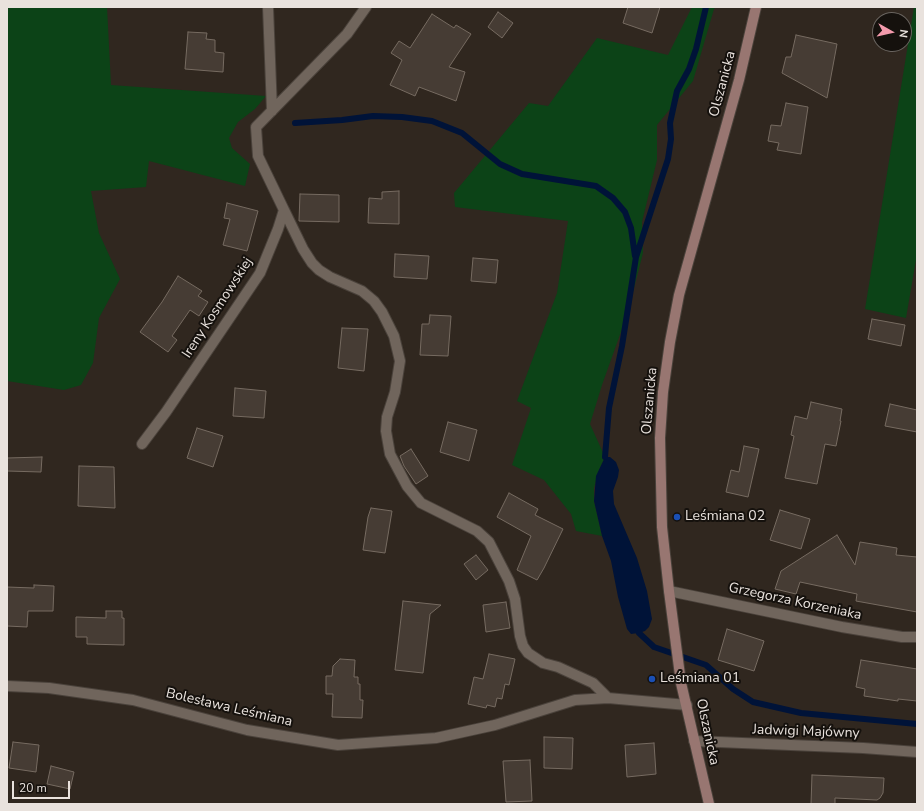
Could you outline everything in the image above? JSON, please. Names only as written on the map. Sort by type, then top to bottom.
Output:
[{"type":"street","points":[[268,7],[272,111]]},
{"type":"street","points":[[366,7],[347,34],[256,127],[258,156],[303,249],[312,263],[325,274],[362,291],[374,301],[382,312],[394,336],[400,361],[386,431],[390,454],[407,486],[421,503],[477,531],[490,542],[509,581],[515,599],[520,636],[523,646],[528,653],[543,663],[558,667],[593,683],[608,698]]},
{"type":"street","name":"Olszanicka","points":[[710,804],[694,741],[680,674],[662,527],[660,438],[663,392],[670,342],[679,295],[739,80],[756,7]]},
{"type":"street","name":"Ireny Kosmowskiej","points":[[142,444],[166,412],[260,273],[284,210]]},
{"type":"street","name":"Grzegorza Korzeniaka","points":[[669,591],[842,627],[902,637],[917,637]]},
{"type":"street","name":"Bolesława Leśmiana","points":[[7,686],[49,688],[133,700],[247,730],[338,745],[436,738],[496,725],[575,700],[608,698],[687,705]]},
{"type":"street","name":"Jadwigi Majówny","points":[[694,741],[862,748],[917,752]]},
{"type":"green space","points":[[7,7],[107,7],[111,85],[266,96],[255,109],[238,122],[229,138],[232,148],[250,164],[245,186],[149,161],[146,187],[91,191],[99,233],[120,279],[99,318],[93,363],[81,385],[64,390],[7,381]]},
{"type":"green space","points":[[692,7],[716,7],[714,9],[693,81],[657,125],[657,160],[642,222],[643,253],[627,315],[590,424],[605,457],[594,488],[594,501],[602,536],[576,531],[571,514],[544,480],[512,465],[531,408],[517,401],[557,293],[568,221],[455,207],[454,193],[529,103],[548,106],[597,38],[668,55]]},
{"type":"green space","points":[[914,7],[917,7],[917,254],[906,318],[865,309],[907,52],[912,52],[912,19]]},
{"type":"water","points":[[605,457],[610,457],[616,462],[619,470],[613,491],[614,504],[637,558],[647,591],[652,619],[649,627],[645,631],[639,633],[631,634],[627,629],[618,597],[611,561],[602,536],[594,501],[596,476]]},
{"type":"building","points":[[628,7],[660,7],[652,33],[623,23]]},
{"type":"building","points":[[498,12],[513,23],[502,38],[488,27]]},
{"type":"building","points":[[432,14],[454,28],[456,25],[471,34],[449,67],[465,72],[456,101],[419,87],[415,96],[390,85],[402,60],[391,53],[399,41],[410,48]]},
{"type":"building","points":[[188,32],[207,33],[206,39],[215,40],[215,52],[224,53],[223,72],[185,69]]},
{"type":"building","points":[[796,35],[837,44],[827,98],[782,73],[786,57],[791,57]]},
{"type":"building","points":[[786,103],[808,107],[801,154],[777,150],[779,143],[768,141],[771,125],[781,126]]},
{"type":"building","points":[[399,191],[399,224],[368,223],[369,198],[382,199],[382,192]]},
{"type":"building","points":[[300,194],[339,195],[339,222],[299,221]]},
{"type":"building","points":[[227,203],[258,211],[247,251],[223,245],[230,219],[224,218]]},
{"type":"building","points":[[395,254],[429,256],[427,279],[394,277]]},
{"type":"building","points":[[473,258],[498,260],[496,283],[471,281]]},
{"type":"building","points":[[178,276],[202,291],[198,296],[208,302],[199,316],[190,310],[172,336],[177,340],[168,352],[140,332],[162,302]]},
{"type":"building","points":[[430,315],[451,316],[448,356],[420,355],[422,324],[429,324]]},
{"type":"building","points":[[872,319],[905,325],[901,346],[868,339]]},
{"type":"building","points":[[342,328],[368,329],[364,371],[338,368]]},
{"type":"building","points":[[235,388],[266,391],[264,418],[233,416]]},
{"type":"building","points":[[811,402],[842,409],[836,446],[825,444],[817,484],[785,478],[794,436],[791,435],[795,416],[807,419]]},
{"type":"building","points":[[890,404],[917,410],[917,432],[885,426]]},
{"type":"building","points":[[448,422],[477,430],[469,461],[440,452]]},
{"type":"building","points":[[197,428],[223,436],[213,467],[187,458]]},
{"type":"building","points":[[744,446],[759,449],[748,497],[726,492],[731,470],[739,472]]},
{"type":"building","points":[[411,449],[428,476],[416,484],[404,466],[400,456]]},
{"type":"building","points":[[42,457],[41,472],[7,471],[7,458]]},
{"type":"building","points":[[79,466],[114,467],[115,508],[78,506]]},
{"type":"building","points":[[509,493],[538,509],[535,515],[563,529],[537,580],[517,570],[531,536],[497,517]]},
{"type":"building","points":[[371,508],[392,511],[385,553],[363,550],[368,517]]},
{"type":"building","points":[[780,510],[810,519],[801,549],[770,540]]},
{"type":"building","points":[[837,535],[855,565],[860,542],[897,548],[896,555],[917,557],[917,612],[856,601],[857,594],[800,582],[796,594],[775,589],[781,571]]},
{"type":"building","points":[[476,555],[488,570],[476,580],[464,564]]},
{"type":"building","points":[[34,585],[54,586],[53,611],[28,611],[27,627],[7,626],[7,587],[34,588]]},
{"type":"building","points":[[403,601],[441,605],[430,614],[423,673],[395,670]]},
{"type":"building","points":[[506,602],[510,628],[486,632],[483,605]]},
{"type":"building","points":[[106,611],[122,611],[122,618],[124,618],[124,645],[87,644],[87,637],[76,637],[76,617],[106,618]]},
{"type":"building","points":[[727,629],[764,641],[754,671],[718,660]]},
{"type":"building","points":[[489,654],[515,659],[509,685],[505,684],[502,699],[497,698],[495,707],[487,705],[486,708],[468,704],[474,677],[483,679]]},
{"type":"building","points":[[340,659],[355,660],[354,677],[358,677],[358,684],[360,684],[360,700],[363,700],[362,718],[332,717],[333,694],[326,694],[326,676],[332,676],[333,666]]},
{"type":"building","points":[[861,660],[917,669],[917,701],[898,699],[898,701],[864,696],[865,689],[856,687]]},
{"type":"building","points":[[544,737],[573,738],[572,769],[544,768]]},
{"type":"building","points":[[13,742],[39,745],[36,772],[9,768]]},
{"type":"building","points":[[654,743],[656,774],[627,777],[625,745]]},
{"type":"building","points":[[530,760],[532,801],[506,802],[503,761]]},
{"type":"building","points":[[51,766],[74,772],[70,789],[47,784]]},
{"type":"building","points":[[812,775],[884,778],[883,793],[877,800],[835,798],[835,804],[811,804]]},
{"type":"waterway","points":[[605,457],[609,408],[622,346],[636,257],[668,159],[671,139],[670,123],[677,91],[689,69],[696,49],[706,7]]},
{"type":"waterway","points":[[295,123],[342,120],[373,116],[402,117],[432,121],[462,133],[500,164],[522,174],[596,186],[613,198],[625,212],[631,228],[635,256]]},
{"type":"waterway","points":[[639,633],[654,647],[706,665],[733,689],[753,702],[801,713],[917,724]]},
{"type":"place","name":"Leśmiana 02","points":[[677,517]]},
{"type":"place","name":"Leśmiana 01","points":[[652,679]]}]
